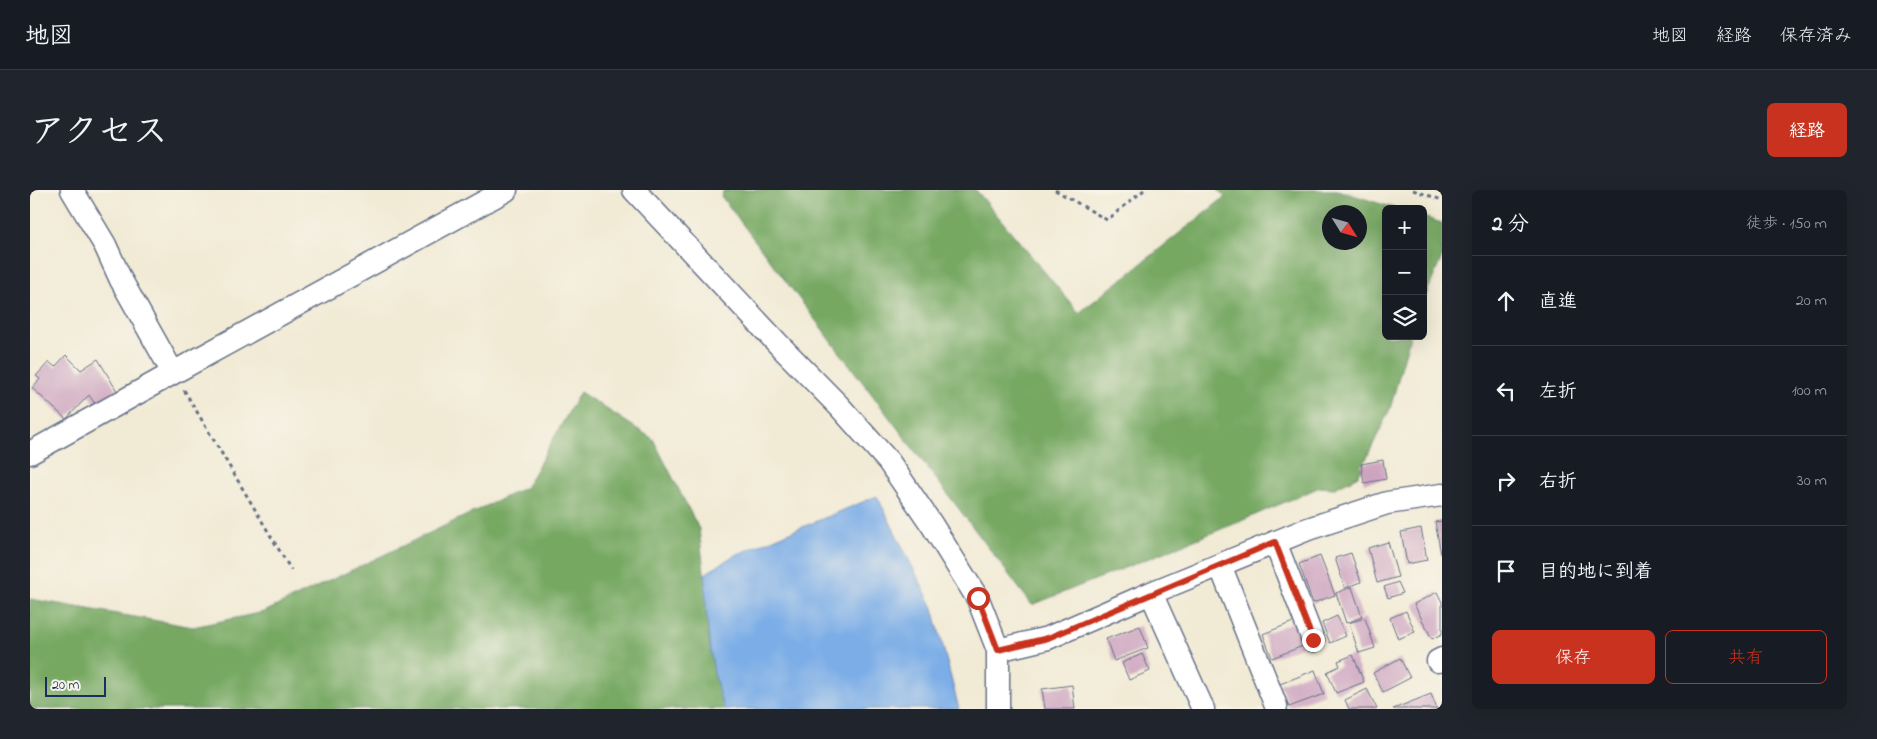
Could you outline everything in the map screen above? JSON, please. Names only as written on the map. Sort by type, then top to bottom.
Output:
[{"type":"street","points":[[72,190],[105,245],[121,280],[173,373]]},
{"type":"street","points":[[30,454],[506,190]]},
{"type":"street","points":[[634,190],[839,406],[889,462],[978,598],[998,650],[998,709]]},
{"type":"street","points":[[998,650],[1048,638],[1151,593],[1308,529],[1387,502],[1442,495]]},
{"type":"street","points":[[1275,542],[1313,640]]},
{"type":"street","points":[[1220,565],[1276,706]]},
{"type":"street","points":[[1151,593],[1203,709]]},
{"type":"path","points":[[1055,190],[1107,220],[1144,190]]},
{"type":"path","points":[[1413,190],[1442,200]]},
{"type":"path","points":[[173,373],[291,570]]},
{"type":"green space","points":[[724,190],[976,190],[1079,313],[1225,197],[1218,190],[1337,190],[1384,205],[1382,205],[1382,340],[1409,340],[1390,409],[1358,476],[1335,488],[1320,487],[1234,524],[1032,605],[721,196]]},
{"type":"green space","points":[[1427,218],[1442,223],[1442,257],[1427,293]]},
{"type":"green space","points":[[580,392],[653,439],[699,529],[714,658],[725,709],[30,709],[30,599],[193,627],[264,612],[526,487]]},
{"type":"water","points":[[877,496],[933,608],[959,709],[724,709],[715,676],[709,642],[705,574],[733,556]]},
{"type":"building","points":[[66,355],[81,370],[98,359],[117,391],[95,404],[89,395],[66,419],[32,388],[40,379],[36,376],[49,362],[55,367]]},
{"type":"building","points":[[1383,460],[1386,479],[1364,483],[1361,464]]},
{"type":"building","points":[[1442,521],[1442,554],[1441,554],[1435,522]]},
{"type":"building","points":[[1421,528],[1427,560],[1407,564],[1401,532]]},
{"type":"building","points":[[1388,542],[1398,577],[1377,583],[1368,548]]},
{"type":"building","points":[[1351,553],[1361,582],[1345,588],[1335,558]]},
{"type":"building","points":[[1320,556],[1335,595],[1313,603],[1299,564]]},
{"type":"building","points":[[1398,582],[1403,593],[1388,598],[1384,587]]},
{"type":"building","points":[[1352,587],[1362,617],[1346,623],[1336,593]]},
{"type":"building","points":[[1437,592],[1442,602],[1442,634],[1432,639],[1414,604]]},
{"type":"building","points":[[1406,611],[1415,632],[1398,639],[1390,618]]},
{"type":"building","points":[[1337,616],[1346,636],[1330,643],[1322,623]]},
{"type":"building","points":[[1365,618],[1375,648],[1359,653],[1349,623]]},
{"type":"building","points":[[1298,620],[1308,644],[1272,658],[1263,634]]},
{"type":"building","points":[[1140,626],[1148,648],[1114,661],[1106,639]]},
{"type":"building","points":[[1142,654],[1150,671],[1129,680],[1122,663]]},
{"type":"building","points":[[1353,655],[1364,682],[1336,693],[1327,672],[1340,666],[1338,661]]},
{"type":"building","points":[[1400,658],[1410,678],[1383,692],[1373,673]]},
{"type":"building","points":[[1315,670],[1324,694],[1289,707],[1280,684]]},
{"type":"building","points":[[1072,685],[1075,709],[1045,709],[1042,689]]},
{"type":"building","points":[[1367,689],[1377,709],[1349,709],[1345,700]]},
{"type":"building","points":[[1431,694],[1437,709],[1393,709]]},
{"type":"route","points":[[978,598],[998,650],[1048,638],[1275,542],[1313,640]]}]
